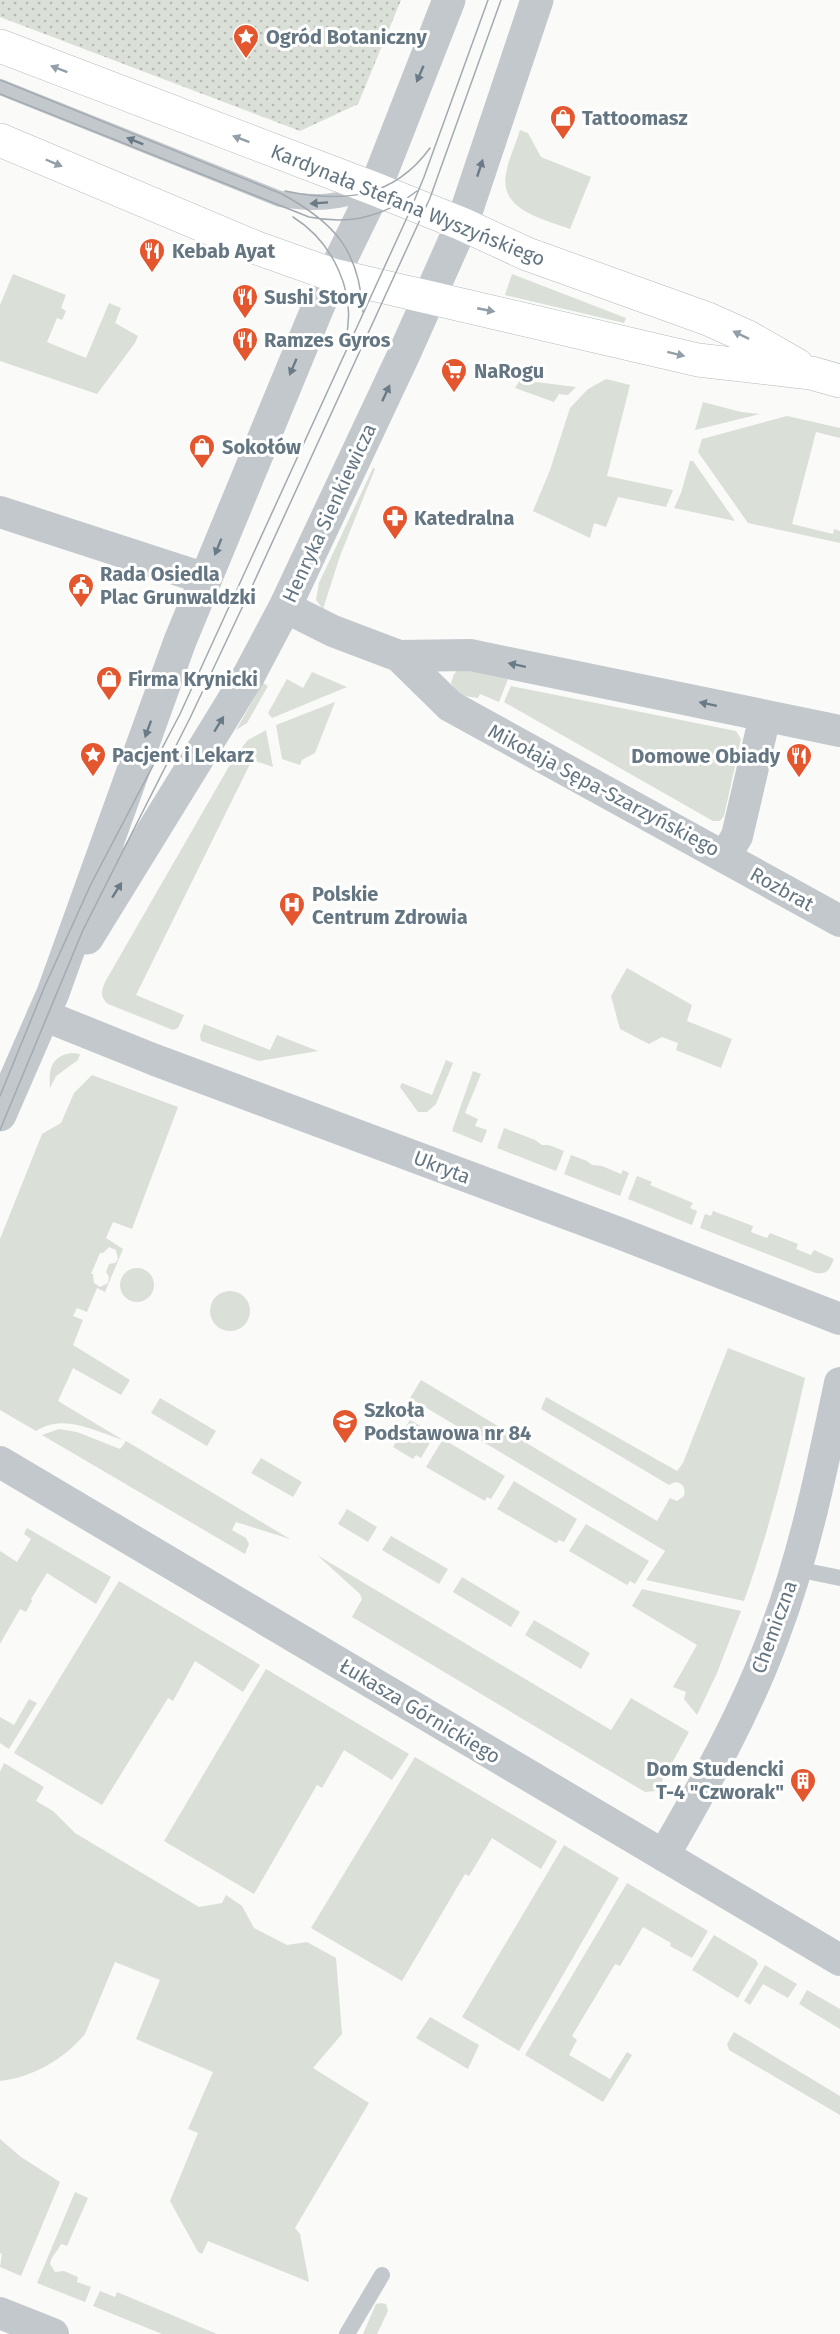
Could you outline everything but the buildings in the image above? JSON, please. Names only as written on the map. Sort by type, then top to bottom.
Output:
[{"type":"main road","name":"Kardynała Stefana Wyszyńskiego","points":[[0,46],[375,189],[462,224],[527,254],[708,319],[826,377]]},
{"type":"main road","name":"Kardynała Stefana Wyszyńskiego","points":[[0,140],[256,248],[333,275],[698,360],[826,377]]},
{"type":"street","name":"Henryka Sienkiewicza","points":[[0,1114],[48,1004],[180,641],[307,332],[375,189],[449,0]]},
{"type":"street","name":"Henryka Sienkiewicza","points":[[48,1004],[249,675],[285,607],[462,224],[537,0]]},
{"type":"street","points":[[0,512],[206,579]]},
{"type":"street","name":"Mikołaja Sępa-Szarzyńskiego","points":[[285,607],[324,627],[399,657],[450,706],[488,729],[725,856],[737,836],[765,716]]},
{"type":"street","name":"Mikołaja Sępa-Szarzyńskiego","points":[[399,657],[470,655],[840,732]]},
{"type":"street","name":"Rozbrat","points":[[725,856],[840,921]]},
{"type":"street","name":"Ukryta","points":[[48,1004],[155,1060],[840,1319]]},
{"type":"street","name":"Chemiczna","points":[[664,1855],[738,1721],[774,1635],[812,1518],[840,1383]]},
{"type":"street","name":"Łukasza Górnickiego","points":[[4,1472],[840,1959]]},
{"type":"street","points":[[0,2313],[53,2334]]},
{"type":"lane","points":[[0,87],[280,199],[310,204],[329,202],[353,198],[375,189]]},
{"type":"lane","points":[[796,1569],[840,1578]]},
{"type":"lane","points":[[347,2334],[382,2276]]},
{"type":"shaded area","name":"Ogród Botaniczny","points":[[0,0],[401,0],[358,104],[300,131],[0,17]]},
{"type":"shaded area","points":[[520,130],[528,133],[541,157],[591,177],[570,229],[526,212],[510,197],[506,187],[506,174]]},
{"type":"shaded area","points":[[13,274],[66,295],[61,308],[66,311],[62,320],[57,318],[47,342],[86,358],[109,303],[121,308],[115,323],[138,336],[97,394],[0,361],[0,305]]},
{"type":"shaded area","points":[[512,274],[626,318],[624,323],[505,295]]},
{"type":"shaded area","points":[[606,379],[630,385],[607,476],[673,490],[666,507],[618,497],[606,527],[594,523],[590,538],[533,511],[550,470],[570,408],[588,389]]},
{"type":"shaded area","points":[[520,380],[576,387],[568,395],[559,394],[554,402],[515,388]]},
{"type":"shaded area","points":[[703,402],[741,412],[760,414],[695,430]]},
{"type":"shaded area","points":[[787,416],[840,428],[840,438],[816,432],[792,524],[833,534],[834,529],[840,531],[840,543],[748,523],[698,452],[702,439]]},
{"type":"shaded area","points":[[690,461],[693,461],[735,521],[674,508]]},
{"type":"shaded area","points":[[373,468],[375,469],[340,556],[323,609],[316,600],[319,583]]},
{"type":"shaded area","points":[[459,669],[508,679],[499,702],[480,694],[478,698],[458,695],[451,683],[454,674]]},
{"type":"shaded area","points":[[312,672],[347,687],[272,718],[268,713],[287,679],[303,688]]},
{"type":"shaded area","points":[[263,683],[268,686],[247,723],[236,730]]},
{"type":"shaded area","points":[[511,686],[736,731],[741,739],[724,816],[720,821],[713,821],[504,702]]},
{"type":"shaded area","points":[[335,702],[315,753],[302,760],[300,765],[282,759],[276,725]]},
{"type":"shaded area","points":[[266,730],[273,767],[252,760],[136,995],[184,1015],[178,1028],[173,1030],[108,1004],[102,994],[105,982],[235,756],[248,740]]},
{"type":"shaded area","points":[[627,968],[692,1005],[687,1021],[732,1039],[721,1068],[676,1050],[678,1043],[662,1037],[649,1044],[620,1029],[611,996]]},
{"type":"shaded area","points":[[204,1024],[270,1050],[277,1035],[318,1051],[259,1061],[201,1041],[200,1035]]},
{"type":"shaded area","points":[[71,1053],[80,1054],[78,1060],[56,1076],[50,1088],[52,1065],[59,1058]]},
{"type":"shaded area","points":[[446,1060],[453,1063],[436,1104],[427,1112],[418,1112],[400,1087],[402,1083],[432,1095]]},
{"type":"shaded area","points":[[473,1071],[481,1074],[465,1113],[478,1119],[475,1126],[487,1130],[482,1143],[452,1131]]},
{"type":"shaded area","points":[[92,1075],[178,1107],[132,1229],[113,1222],[106,1238],[123,1249],[105,1292],[97,1288],[87,1312],[77,1308],[73,1316],[83,1320],[73,1345],[130,1380],[121,1395],[73,1368],[58,1401],[123,1440],[79,1425],[57,1424],[36,1431],[0,1410],[0,1239],[42,1134],[61,1123],[74,1093]],"holes":[[[109,1247],[116,1250],[118,1259],[115,1263],[109,1264],[106,1272],[109,1277],[108,1283],[100,1287],[94,1283],[93,1274],[91,1274],[100,1253]]]},
{"type":"shaded area","points":[[504,1128],[542,1145],[549,1145],[564,1151],[556,1171],[497,1148]]},
{"type":"shaded area","points":[[571,1155],[592,1165],[602,1166],[621,1174],[623,1170],[629,1173],[620,1196],[564,1174]]},
{"type":"shaded area","points":[[637,1176],[652,1182],[650,1185],[693,1203],[690,1208],[697,1211],[692,1225],[628,1199]]},
{"type":"shaded area","points":[[713,1211],[753,1226],[751,1232],[767,1238],[770,1233],[798,1244],[796,1249],[811,1255],[814,1250],[834,1259],[826,1272],[816,1273],[700,1228],[705,1214],[711,1216]]},
{"type":"shaded area","points":[[137,1268],[149,1273],[154,1285],[149,1297],[137,1302],[125,1297],[120,1285],[125,1273]]},
{"type":"shaded area","points":[[230,1291],[238,1292],[244,1297],[249,1303],[249,1319],[244,1325],[238,1330],[230,1331],[222,1330],[216,1325],[211,1319],[210,1311],[211,1303],[216,1297],[222,1292]]},
{"type":"shaded area","points":[[728,1348],[805,1378],[778,1491],[744,1601],[646,1580],[665,1551],[410,1398],[421,1380],[657,1521],[670,1498],[677,1501],[684,1496],[682,1485],[675,1482],[669,1485],[541,1409],[546,1397],[677,1471],[683,1463]]},
{"type":"shaded area","points":[[160,1398],[216,1431],[207,1446],[151,1413]]},
{"type":"shaded area","points":[[410,1420],[435,1434],[421,1458],[416,1455],[413,1459],[393,1447]]},
{"type":"shaded area","points":[[59,1429],[77,1432],[120,1449],[126,1441],[290,1539],[236,1522],[232,1530],[246,1538],[249,1544],[245,1554],[42,1435]]},
{"type":"shaded area","points":[[443,1439],[505,1476],[491,1499],[487,1497],[485,1501],[426,1467]]},
{"type":"shaded area","points":[[261,1458],[302,1482],[293,1497],[251,1473]]},
{"type":"shaded area","points":[[514,1481],[577,1519],[564,1542],[559,1540],[556,1543],[497,1509]]},
{"type":"shaded area","points":[[347,1509],[377,1527],[368,1542],[338,1524]]},
{"type":"shaded area","points":[[586,1524],[649,1561],[635,1584],[630,1581],[627,1585],[569,1551]]},
{"type":"shaded area","points":[[27,1528],[111,1577],[96,1604],[47,1573],[26,1612],[20,1609],[0,1644],[0,1551],[17,1562],[31,1539],[24,1534]]},
{"type":"shaded area","points":[[391,1536],[448,1569],[439,1584],[382,1550]]},
{"type":"shaded area","points":[[317,1555],[611,1730],[631,1698],[689,1732],[661,1783],[655,1791],[645,1792],[352,1617],[362,1599],[360,1594]]},
{"type":"shaded area","points":[[462,1577],[520,1612],[511,1627],[453,1592]]},
{"type":"shaded area","points":[[119,1581],[260,1665],[243,1692],[195,1661],[173,1701],[168,1698],[102,1805],[14,1753]]},
{"type":"shaded area","points":[[642,1589],[741,1611],[717,1673],[697,1715],[684,1699],[686,1692],[673,1687],[697,1645],[632,1606]]},
{"type":"shaded area","points":[[534,1620],[590,1653],[581,1669],[525,1635]]},
{"type":"shaded area","points":[[266,1669],[409,1754],[392,1780],[344,1750],[322,1788],[317,1785],[254,1894],[164,1841]]},
{"type":"shaded area","points":[[29,1699],[37,1703],[9,1749],[0,1743],[0,1717],[14,1725]]},
{"type":"shaded area","points":[[415,1757],[557,1841],[541,1869],[492,1838],[469,1876],[465,1874],[402,1981],[311,1928]]},
{"type":"shaded area","points":[[4,1763],[44,1787],[36,1801],[53,1811],[75,1833],[199,1907],[222,1903],[226,1895],[242,1906],[254,1928],[287,1945],[307,1942],[336,1958],[342,2034],[313,2068],[369,2103],[295,2228],[300,2234],[309,2282],[208,2241],[202,2254],[198,2252],[170,2201],[198,2133],[188,2129],[213,2072],[136,2039],[160,1980],[115,1962],[85,2034],[67,2052],[47,2066],[24,2076],[0,2081],[0,1772]]},
{"type":"shaded area","points":[[564,1845],[619,1878],[519,2051],[462,2017]]},
{"type":"shaded area","points":[[627,1883],[708,1931],[692,1958],[643,1927],[620,1966],[615,1964],[572,2036],[577,2040],[569,2055],[610,2079],[627,2052],[632,2055],[603,2102],[525,2055]]},
{"type":"shaded area","points":[[714,1935],[756,1960],[758,1964],[738,1998],[692,1970]]},
{"type":"shaded area","points":[[765,1965],[797,1984],[788,1998],[763,1984],[750,2005],[744,2001]]},
{"type":"shaded area","points":[[807,1990],[840,2009],[840,2029],[799,2004]]},
{"type":"shaded area","points":[[430,2017],[479,2045],[468,2069],[416,2038]]},
{"type":"shaded area","points":[[734,2032],[840,2096],[840,2115],[729,2050],[727,2044]]},
{"type":"shaded area","points":[[0,2139],[21,2157],[60,2182],[21,2276],[0,2267],[2,2254],[0,2253]]},
{"type":"shaded area","points":[[75,2192],[88,2198],[67,2246],[61,2244],[50,2264],[55,2272],[64,2271],[78,2277],[77,2282],[91,2287],[85,2302],[37,2283]]},
{"type":"shaded area","points":[[100,2291],[115,2297],[117,2292],[217,2334],[162,2334],[93,2306]]},
{"type":"shaded area","points":[[376,2304],[386,2304],[388,2311],[377,2334],[363,2334]]},
{"type":"tram line","points":[[0,1096],[44,988],[91,884],[180,714],[410,211],[488,0]]},
{"type":"tram line","points":[[0,1130],[83,930],[190,718],[430,198],[501,0]]},
{"type":"tram line","points":[[0,80],[282,194],[301,205],[330,228],[350,255],[361,290],[363,312]]},
{"type":"tram line","points":[[0,94],[309,217],[339,220],[366,217],[392,207],[417,191]]},
{"type":"tram line","points":[[285,191],[327,197],[365,193],[400,178],[416,165],[430,148]]},
{"type":"tram line","points":[[293,217],[320,240],[339,271],[348,305],[345,341]]},
{"type":"place","name":"Ogród Botaniczny","points":[[246,60]]},
{"type":"place","name":"Tattoomasz","points":[[563,141]]},
{"type":"place","name":"Kebab Ayat","points":[[152,274]]},
{"type":"place","name":"Sushi Story","points":[[245,320]]},
{"type":"place","name":"Ramzes Gyros","points":[[245,363]]},
{"type":"place","name":"NaRogu","points":[[454,394]]},
{"type":"place","name":"Sokołów","points":[[202,470]]},
{"type":"place","name":"Katedralna","points":[[395,541]]},
{"type":"place","name":"Rada Osiedla Plac Grunwaldzki","points":[[81,609]]},
{"type":"place","name":"Firma Krynicki","points":[[109,702]]},
{"type":"place","name":"Pacjent i Lekarz","points":[[93,778]]},
{"type":"place","name":"Domowe Obiady","points":[[799,779]]},
{"type":"place","name":"Polskie Centrum Zdrowia","points":[[292,928]]},
{"type":"place","name":"Szkoła Podstawowa nr 84","points":[[345,1445]]},
{"type":"place","name":"Dom Studencki T-4 \"Czworak\"","points":[[803,1804]]}]
